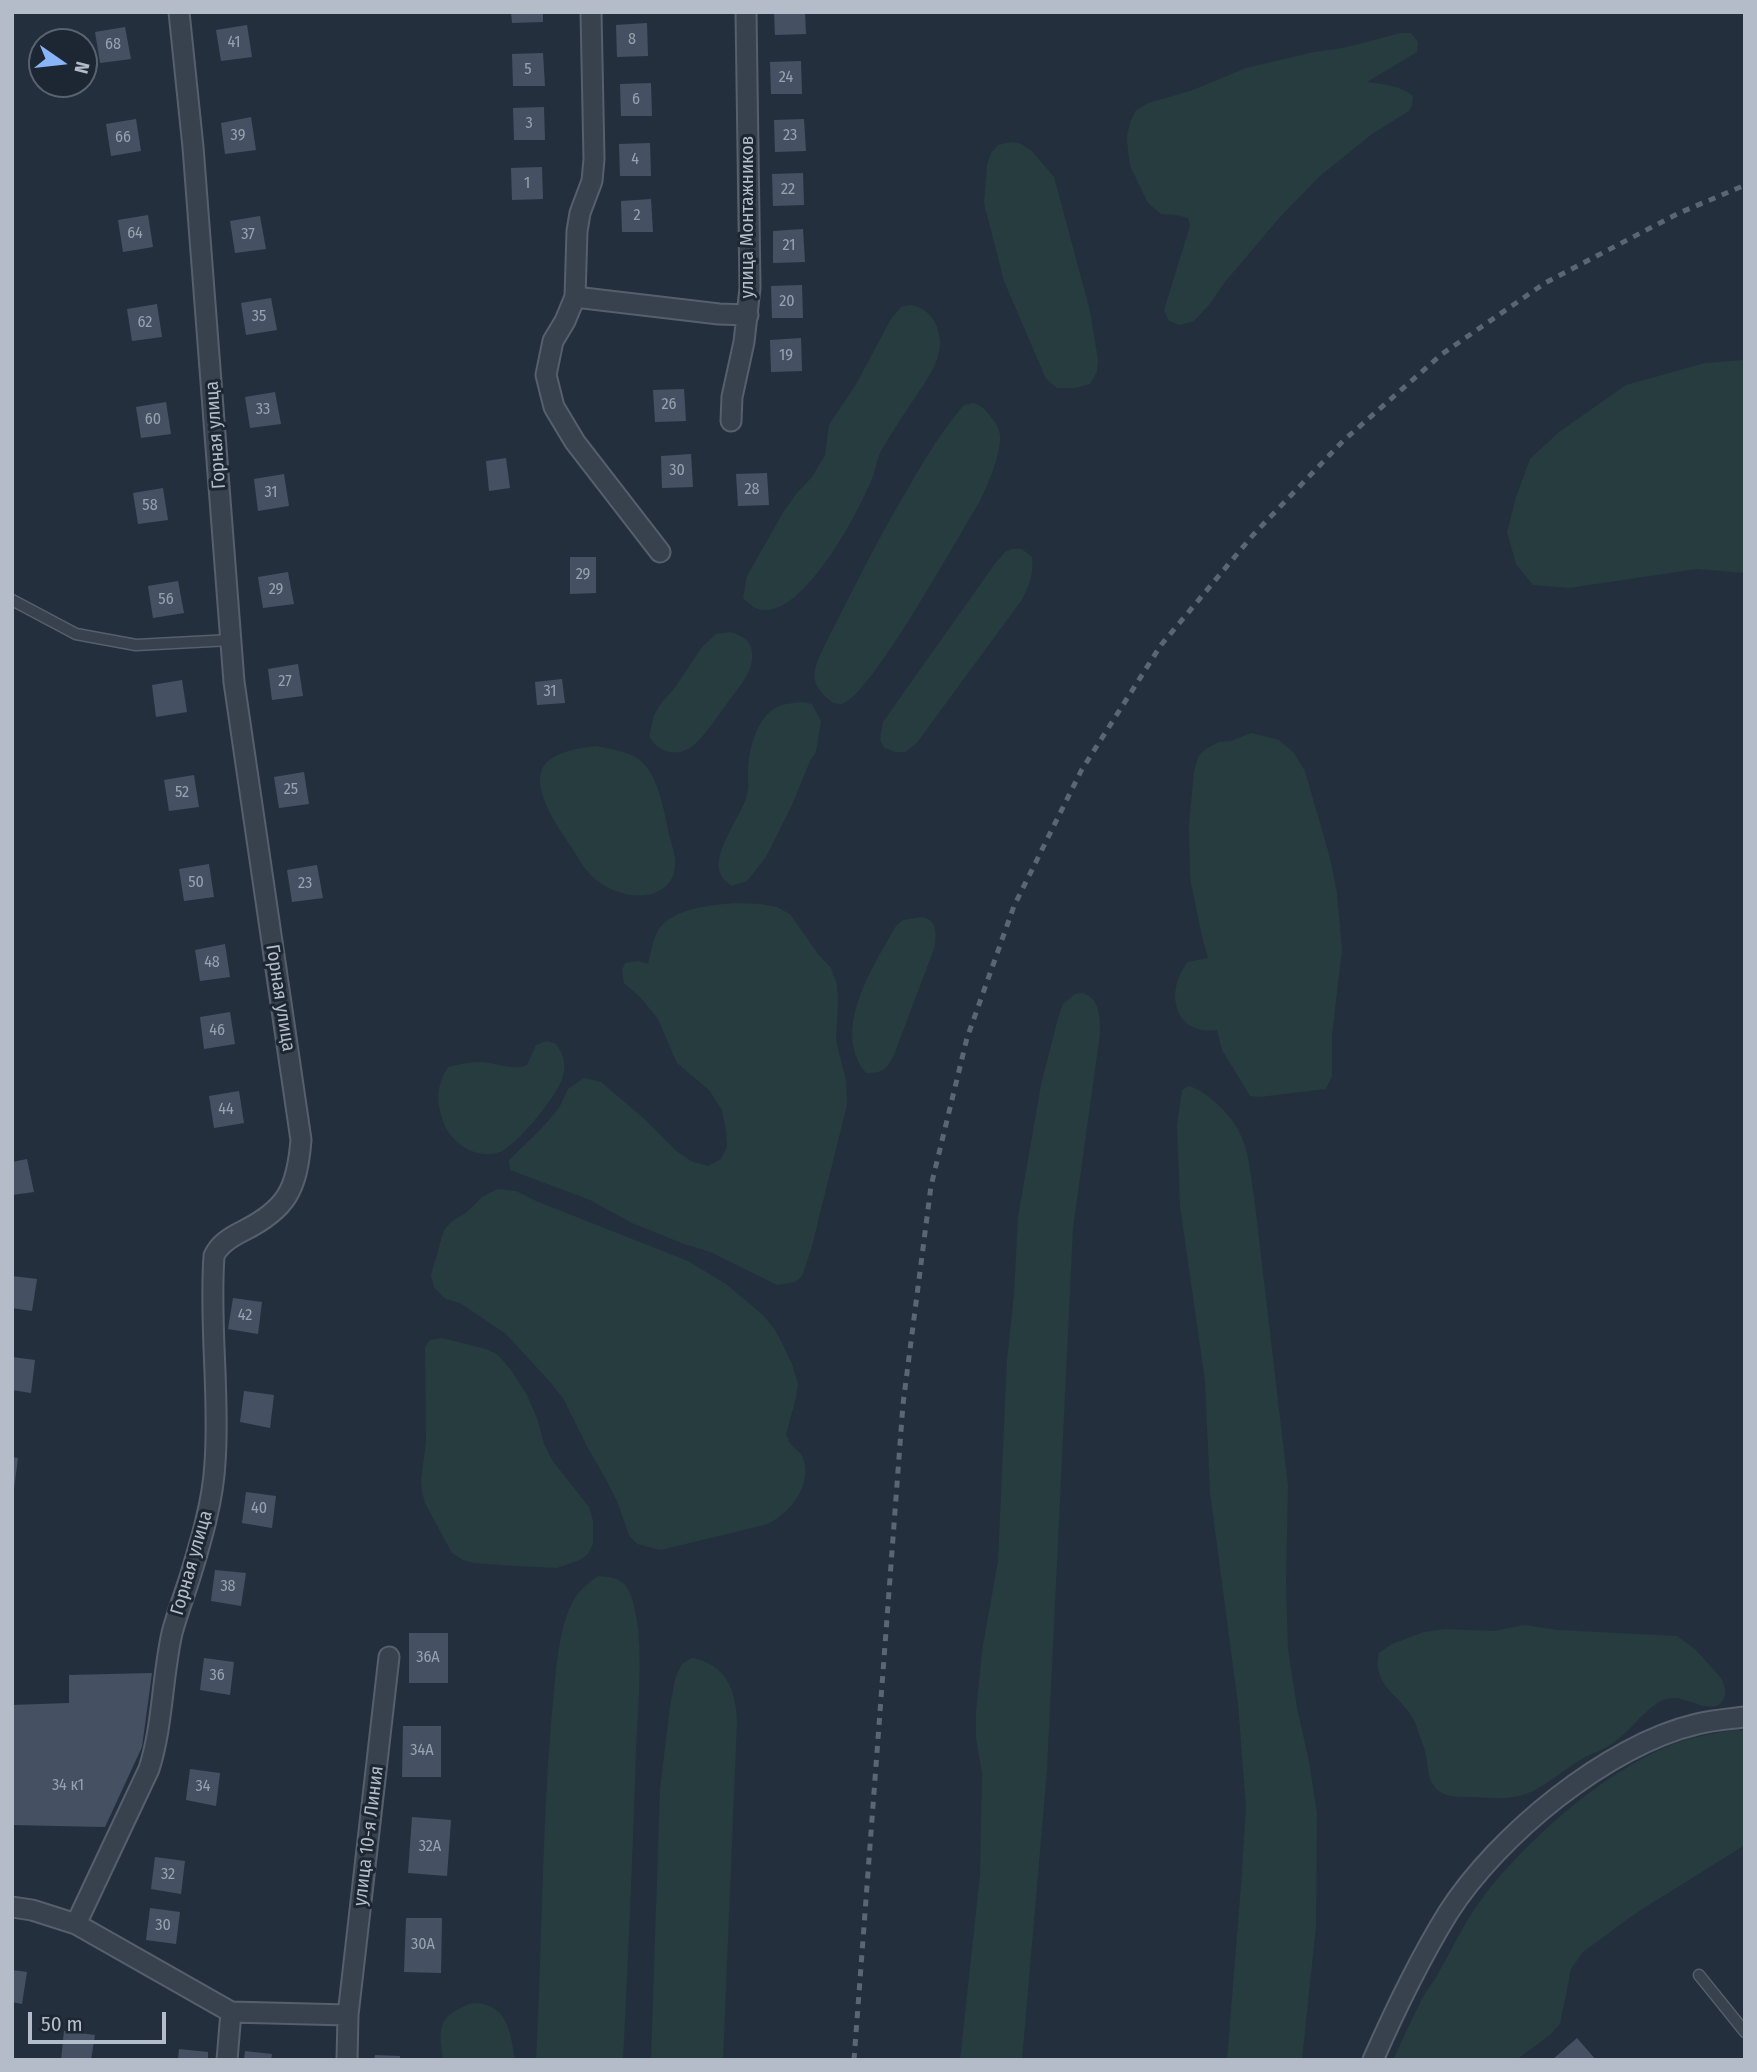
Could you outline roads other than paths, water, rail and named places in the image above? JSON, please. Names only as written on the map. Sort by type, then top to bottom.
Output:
[{"type":"street","name":"Горная улица","points":[[76,1924],[156,1747],[166,1663],[173,1630],[191,1575],[208,1506],[215,1465],[214,1256],[220,1245],[259,1223],[282,1204],[296,1177],[299,1159],[300,1126],[234,682],[193,147],[179,12]]},
{"type":"street","points":[[592,12],[592,181],[580,214],[577,232],[575,297],[554,341],[546,375],[554,407],[575,442],[660,552]]},
{"type":"street","name":"улица Монтажников","points":[[730,421],[748,315],[750,260],[746,12]]},
{"type":"street","points":[[575,297],[748,315]]},
{"type":"street","name":"улица 10-я Линия","points":[[348,2015],[389,1657]]},
{"type":"street","points":[[1373,2060],[1398,2004],[1449,1911],[1513,1834],[1552,1801],[1630,1751],[1663,1735],[1697,1724],[1745,1717]]},
{"type":"street","points":[[12,1907],[32,1910],[76,1924],[231,2012],[348,2015],[347,2060]]},
{"type":"street","points":[[227,2060],[231,2012]]},
{"type":"lane","points":[[12,600],[76,634],[136,645],[232,640]]},
{"type":"lane","points":[[1699,1975],[1745,2032]]},
{"type":"railway","points":[[854,2060],[903,1404],[931,1186],[967,1038],[1014,906],[1081,771],[1161,645],[1253,535],[1343,441],[1442,354],[1545,283],[1677,214],[1745,185]]}]
